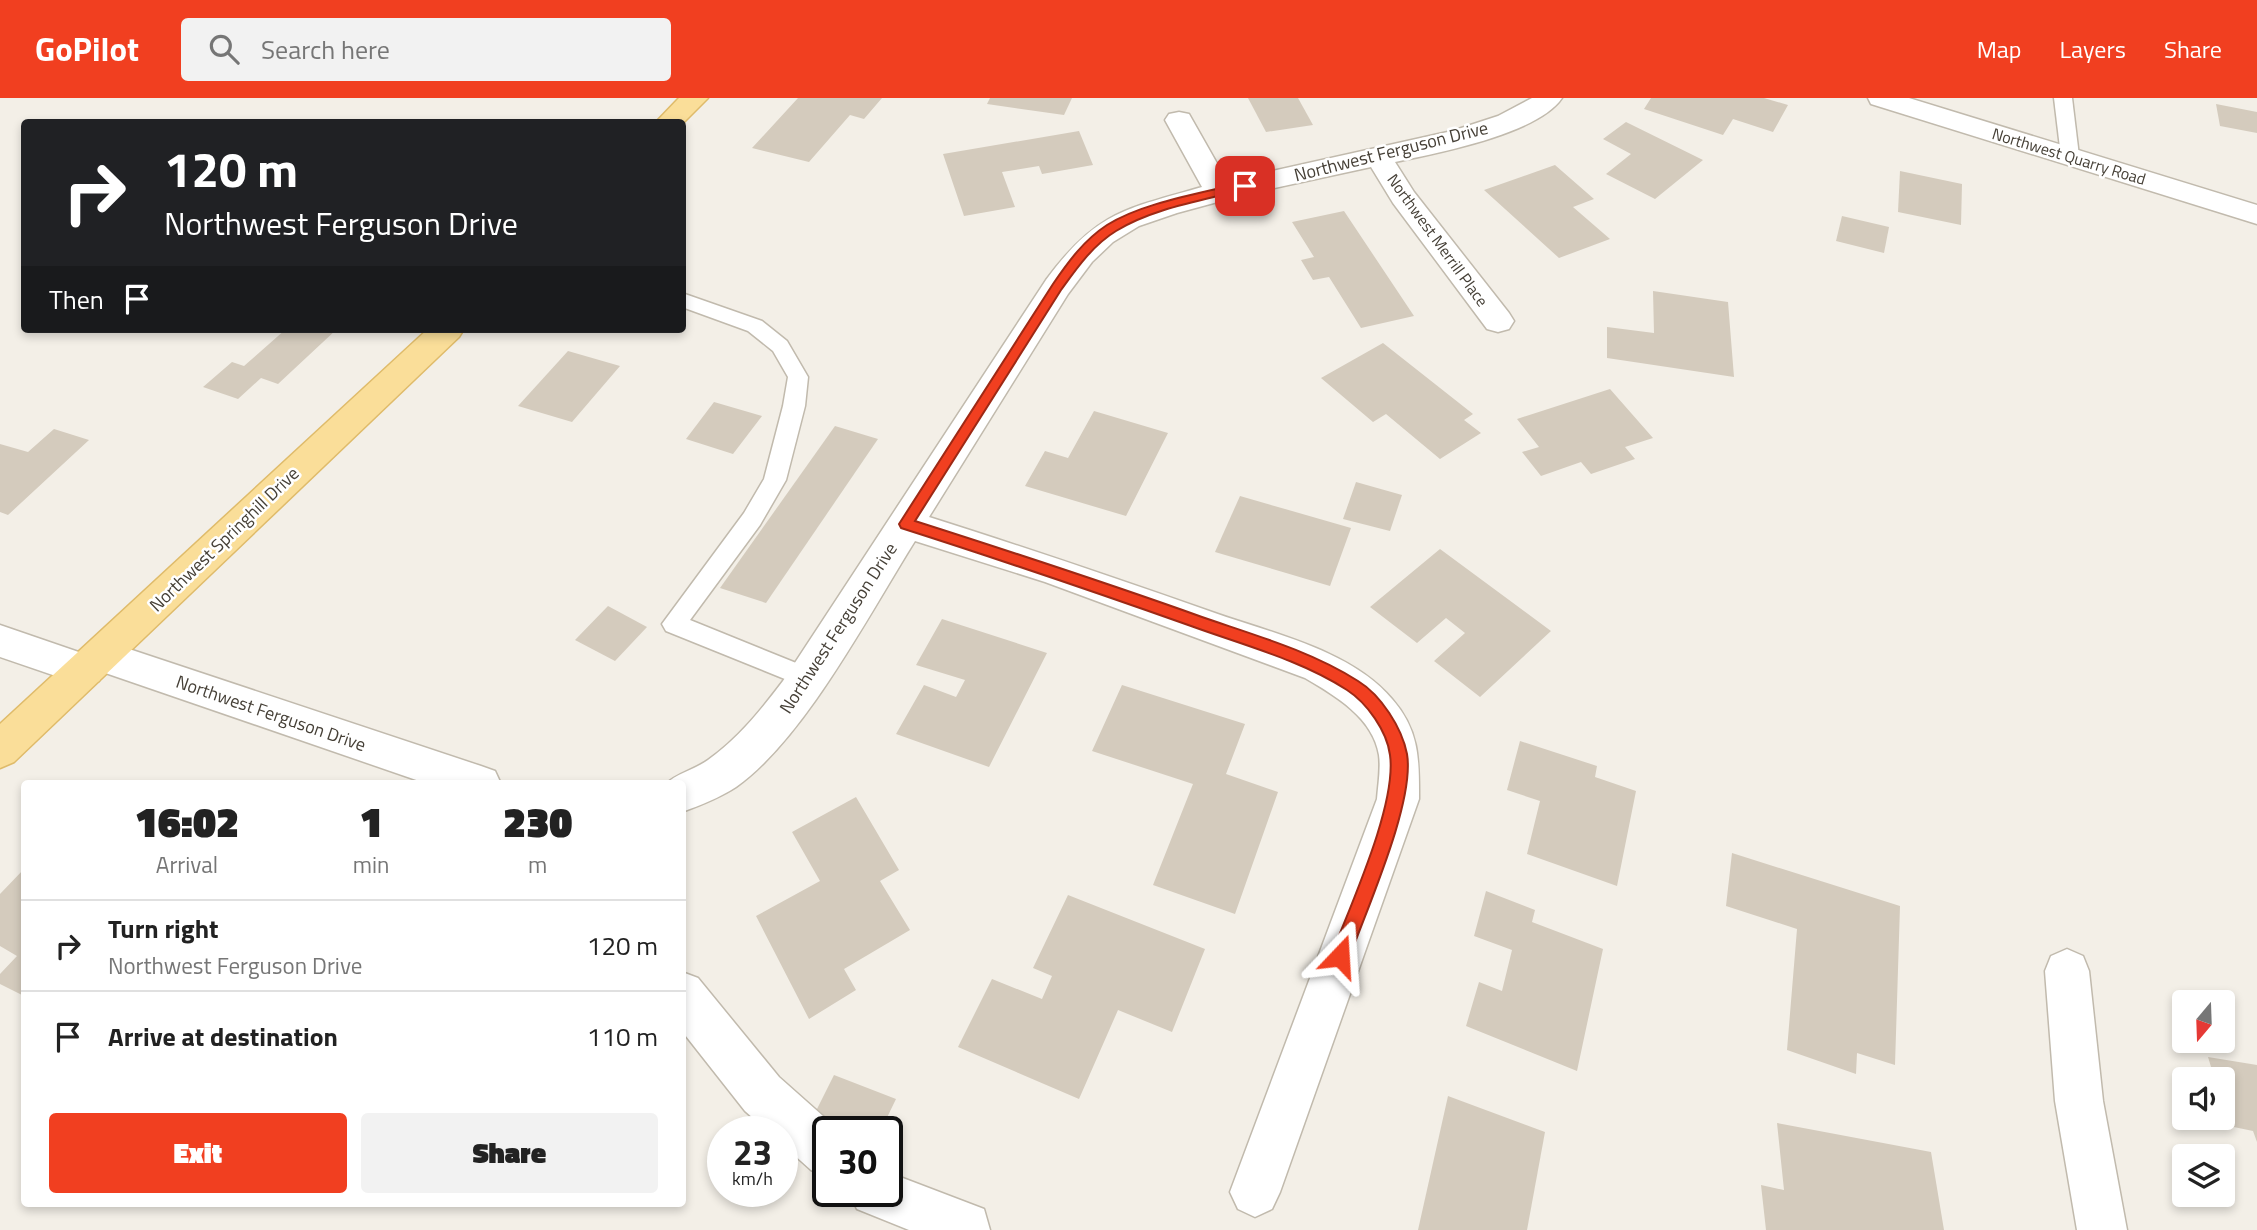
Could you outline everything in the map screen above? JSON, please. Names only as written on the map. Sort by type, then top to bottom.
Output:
[{"type":"main road","points":[[672,119],[695,98]]},
{"type":"main road","name":"Northwest Springhill Drive","points":[[0,750],[443,333]]},
{"type":"street","name":"Northwest Ferguson Drive","points":[[686,792],[735,764],[774,725],[807,678],[1057,287],[1081,254],[1112,228],[1148,212],[1219,191],[1378,158],[1481,131],[1516,118],[1549,98]]},
{"type":"street","name":"Northwest Quarry Road","points":[[1881,98],[2257,215]]},
{"type":"street","points":[[1179,120],[1219,191]]},
{"type":"street","name":"Northwest Merrill Place","points":[[1378,158],[1403,197],[1498,321]]},
{"type":"street","points":[[906,524],[1055,571],[1319,667],[1355,687],[1384,717],[1399,754],[1398,799],[1255,1192]]},
{"type":"street","name":"Northwest Ferguson Drive","points":[[0,641],[94,663],[468,780]]},
{"type":"street","points":[[2067,971],[2073,1066],[2085,1157],[2102,1230]]},
{"type":"street","points":[[686,999],[762,1094],[812,1139]]},
{"type":"street","points":[[903,1203],[966,1227]]},
{"type":"lane","points":[[2063,98],[2070,156]]},
{"type":"lane","points":[[686,301],[755,326],[780,346],[798,377],[794,406],[775,480],[752,519],[674,624],[807,678]]},
{"type":"building","points":[[798,98],[882,98],[864,119],[850,115],[809,162],[752,148]]},
{"type":"building","points":[[990,98],[1072,98],[1064,115],[987,104]]},
{"type":"building","points":[[1248,98],[1298,98],[1313,125],[1266,132]]},
{"type":"building","points":[[1651,98],[1764,98],[1788,105],[1773,132],[1733,119],[1723,135],[1644,109]]},
{"type":"building","points":[[2216,104],[2257,112],[2257,133],[2220,126]]},
{"type":"building","points":[[1626,122],[1703,160],[1655,199],[1606,174],[1631,154],[1603,139]]},
{"type":"building","points":[[1079,131],[1093,165],[1042,174],[1039,166],[1002,172],[1015,207],[964,216],[943,154]]},
{"type":"building","points":[[1555,165],[1594,199],[1573,207],[1610,239],[1559,258],[1484,190]]},
{"type":"building","points":[[1900,171],[1962,184],[1961,225],[1898,212]]},
{"type":"building","points":[[1344,211],[1414,316],[1361,328],[1329,277],[1313,280],[1301,260],[1314,257],[1292,222]]},
{"type":"building","points":[[1842,216],[1889,227],[1884,253],[1836,241]]},
{"type":"building","points":[[1653,291],[1728,302],[1734,377],[1607,358],[1607,327],[1654,333]]},
{"type":"building","points":[[281,333],[333,333],[278,384],[261,378],[238,399],[203,387],[232,362],[244,366]]},
{"type":"building","points":[[1383,343],[1473,414],[1464,420],[1481,433],[1440,459],[1386,414],[1373,422],[1321,378]]},
{"type":"building","points":[[568,351],[620,366],[572,422],[518,406]]},
{"type":"building","points":[[1610,389],[1653,438],[1625,447],[1635,459],[1591,474],[1581,462],[1541,476],[1522,452],[1539,447],[1517,419]]},
{"type":"building","points":[[714,402],[762,416],[733,454],[686,439]]},
{"type":"building","points":[[1094,411],[1168,433],[1126,516],[1025,486],[1045,451],[1068,458]]},
{"type":"building","points":[[835,426],[878,439],[766,603],[720,588]]},
{"type":"building","points":[[54,429],[89,440],[8,515],[0,512],[0,444],[28,452]]},
{"type":"building","points":[[1356,482],[1402,495],[1390,531],[1343,519]]},
{"type":"building","points":[[1240,496],[1351,528],[1330,586],[1215,552]]},
{"type":"building","points":[[1440,549],[1551,631],[1480,697],[1434,661],[1465,633],[1446,618],[1417,643],[1370,607]]},
{"type":"building","points":[[608,606],[647,627],[615,661],[575,640]]},
{"type":"building","points":[[942,619],[1047,653],[989,767],[896,734],[924,685],[956,697],[965,680],[916,665]]},
{"type":"building","points":[[1122,685],[1245,724],[1226,774],[1278,792],[1235,914],[1153,885],[1193,784],[1092,751]]},
{"type":"building","points":[[1520,741],[1597,766],[1595,777],[1636,791],[1617,886],[1527,854],[1540,801],[1507,790]]},
{"type":"building","points":[[856,797],[899,870],[880,881],[910,930],[844,969],[856,990],[809,1019],[756,916],[820,881],[792,832]]},
{"type":"building","points":[[1732,853],[1900,906],[1895,1065],[1857,1053],[1856,1074],[1787,1050],[1797,929],[1726,906]]},
{"type":"building","points":[[21,872],[21,994],[0,984],[0,974],[17,956],[0,946],[0,894]]},
{"type":"building","points":[[1486,891],[1535,910],[1532,922],[1603,949],[1577,1071],[1466,1026],[1479,982],[1502,991],[1512,950],[1474,936]]},
{"type":"building","points":[[1068,895],[1205,949],[1172,1032],[1118,1010],[1079,1099],[958,1047],[992,979],[1042,999],[1052,976],[1033,968]]},
{"type":"building","points":[[2208,1057],[2257,1065],[2257,1142],[2253,1131],[2235,1127],[2235,1067],[2211,1067]]},
{"type":"building","points":[[834,1075],[896,1099],[888,1116],[814,1116]]},
{"type":"building","points":[[1448,1096],[1545,1132],[1527,1230],[1418,1230]]},
{"type":"building","points":[[812,1119],[812,1162],[798,1157],[798,1147]]},
{"type":"building","points":[[1777,1123],[1931,1152],[1944,1230],[1766,1230],[1761,1185],[1784,1190]]},
{"type":"route","points":[[1245,186],[1148,212],[1112,228],[1081,254],[1057,287],[906,524],[1055,571],[1260,644],[1319,667],[1355,687],[1384,717],[1399,754],[1398,799],[1340,956]]}]
